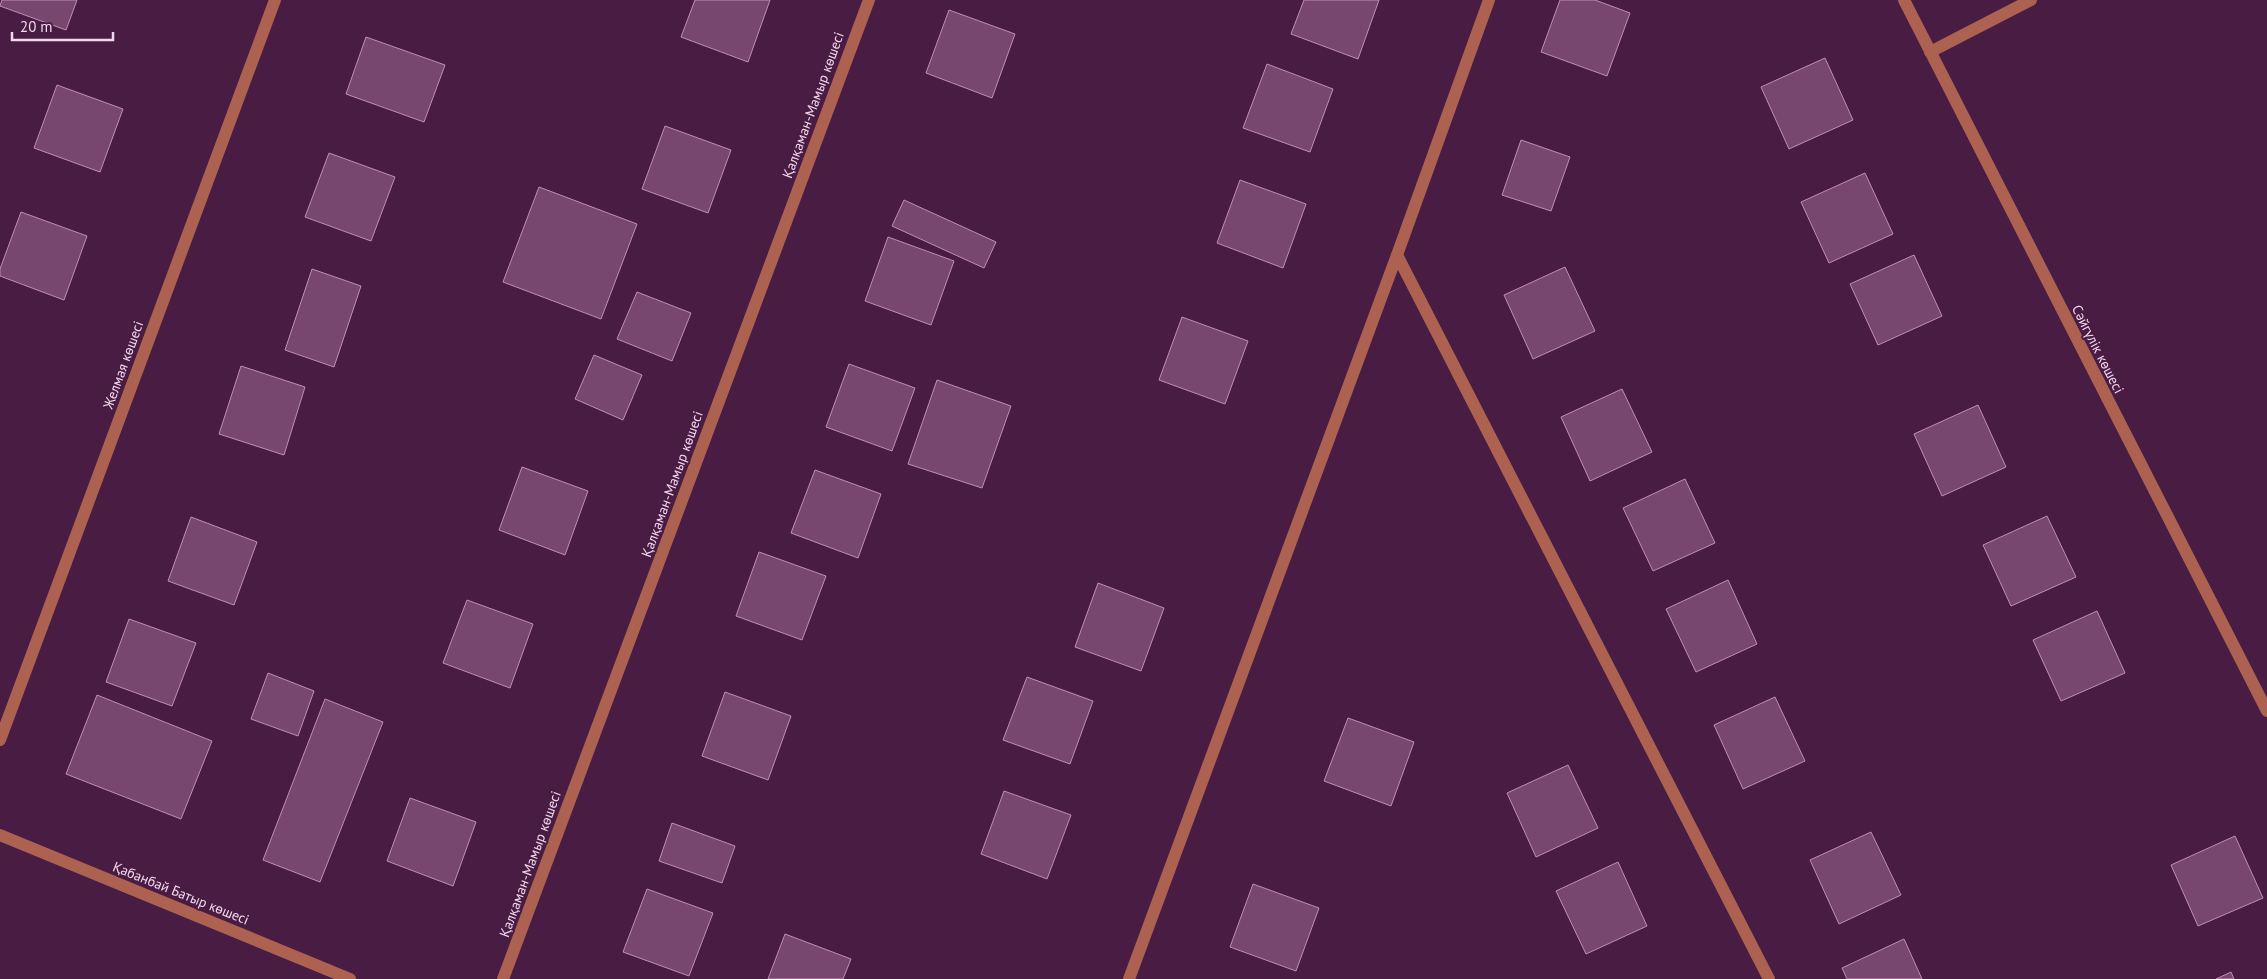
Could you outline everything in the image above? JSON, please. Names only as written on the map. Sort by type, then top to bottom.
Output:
[{"type":"street","name":"Желмая көшесі","points":[[0,740],[275,0]]},
{"type":"street","name":"Қалқаман-Мамыр көшесі","points":[[503,979],[869,0]]},
{"type":"street","points":[[1129,979],[1397,255],[1489,0]]},
{"type":"street","name":"Сәйгүлік көшесі","points":[[1904,0],[2267,711]]},
{"type":"street","points":[[1930,52],[2031,0]]},
{"type":"street","points":[[1397,255],[1769,979]]},
{"type":"street","name":"Қабанбай Батыр көшесі","points":[[0,835],[350,979]]},
{"type":"building","points":[[2,0],[77,0],[66,30],[0,6]]},
{"type":"building","points":[[695,0],[770,0],[748,62],[681,37]]},
{"type":"building","points":[[1304,0],[1379,0],[1358,59],[1291,34]]},
{"type":"building","points":[[1560,0],[1595,0],[1630,13],[1607,76],[1541,52]]},
{"type":"building","points":[[949,10],[1015,34],[992,98],[926,73]]},
{"type":"building","points":[[366,37],[445,65],[424,122],[346,94]]},
{"type":"building","points":[[1825,58],[1853,120],[1789,149],[1761,87]]},
{"type":"building","points":[[1267,64],[1333,89],[1310,152],[1243,128]]},
{"type":"building","points":[[57,85],[123,109],[100,172],[34,148]]},
{"type":"building","points":[[665,126],[731,150],[708,213],[642,189]]},
{"type":"building","points":[[1521,140],[1570,157],[1551,211],[1502,195]]},
{"type":"building","points":[[329,153],[395,177],[371,241],[305,217]]},
{"type":"building","points":[[1865,173],[1893,234],[1829,263],[1801,202]]},
{"type":"building","points":[[1240,180],[1306,204],[1283,268],[1217,243]]},
{"type":"building","points":[[539,187],[637,224],[601,319],[503,282]]},
{"type":"building","points":[[904,200],[996,242],[984,268],[892,226]]},
{"type":"building","points":[[21,212],[87,236],[64,300],[0,276],[0,269]]},
{"type":"building","points":[[888,237],[954,261],[931,325],[865,301]]},
{"type":"building","points":[[1914,255],[1942,316],[1878,345],[1850,284]]},
{"type":"building","points":[[1565,267],[1595,331],[1533,359],[1504,295]]},
{"type":"building","points":[[312,269],[361,286],[334,367],[285,350]]},
{"type":"building","points":[[637,292],[691,313],[672,361],[617,339]]},
{"type":"building","points":[[1182,317],[1248,341],[1225,404],[1159,380]]},
{"type":"building","points":[[594,355],[642,375],[623,420],[575,399]]},
{"type":"building","points":[[849,364],[915,388],[892,451],[826,427]]},
{"type":"building","points":[[241,366],[305,387],[284,455],[219,434]]},
{"type":"building","points":[[937,380],[1011,406],[982,488],[908,464]]},
{"type":"building","points":[[1622,389],[1652,452],[1590,481],[1561,417]]},
{"type":"building","points":[[1978,405],[2006,467],[1942,496],[1914,434]]},
{"type":"building","points":[[522,467],[588,491],[565,555],[499,530]]},
{"type":"building","points":[[815,470],[881,494],[858,558],[791,533]]},
{"type":"building","points":[[1685,479],[1715,543],[1653,571],[1623,508]]},
{"type":"building","points":[[2047,516],[2076,577],[2011,606],[1983,545]]},
{"type":"building","points":[[191,517],[257,542],[234,605],[168,581]]},
{"type":"building","points":[[759,552],[826,576],[802,640],[736,616]]},
{"type":"building","points":[[1728,580],[1757,644],[1696,672],[1666,609]]},
{"type":"building","points":[[1098,583],[1164,608],[1141,671],[1075,647]]},
{"type":"building","points":[[467,600],[533,624],[510,688],[443,663]]},
{"type":"building","points":[[2097,611],[2125,673],[2061,701],[2033,640]]},
{"type":"building","points":[[129,619],[196,643],[172,706],[106,682]]},
{"type":"building","points":[[268,673],[314,691],[298,736],[251,719]]},
{"type":"building","points":[[1027,677],[1093,701],[1070,764],[1003,740]]},
{"type":"building","points":[[725,692],[791,716],[768,780],[702,756]]},
{"type":"building","points":[[97,695],[212,741],[181,819],[66,774]]},
{"type":"building","points":[[1775,697],[1805,761],[1743,789],[1714,725]]},
{"type":"building","points":[[325,699],[383,722],[320,882],[263,860]]},
{"type":"building","points":[[1348,718],[1414,742],[1391,806],[1324,781]]},
{"type":"building","points":[[1568,765],[1598,828],[1536,857],[1507,793]]},
{"type":"building","points":[[1004,791],[1071,815],[1047,879],[981,854]]},
{"type":"building","points":[[410,798],[476,822],[453,886],[387,861]]},
{"type":"building","points":[[672,823],[735,846],[722,883],[659,861]]},
{"type":"building","points":[[1871,832],[1901,895],[1839,924],[1810,860]]},
{"type":"building","points":[[2235,836],[2263,898],[2198,926],[2171,865]]},
{"type":"building","points":[[1618,862],[1647,926],[1586,954],[1556,891]]},
{"type":"building","points":[[1253,884],[1319,908],[1296,971],[1230,947]]},
{"type":"building","points":[[647,889],[713,913],[689,976],[623,952]]},
{"type":"building","points":[[785,934],[851,959],[843,979],[768,979]]},
{"type":"building","points":[[1904,939],[1922,979],[1847,979],[1842,968]]},
{"type":"building","points":[[2231,972],[2234,979],[2216,979]]}]
